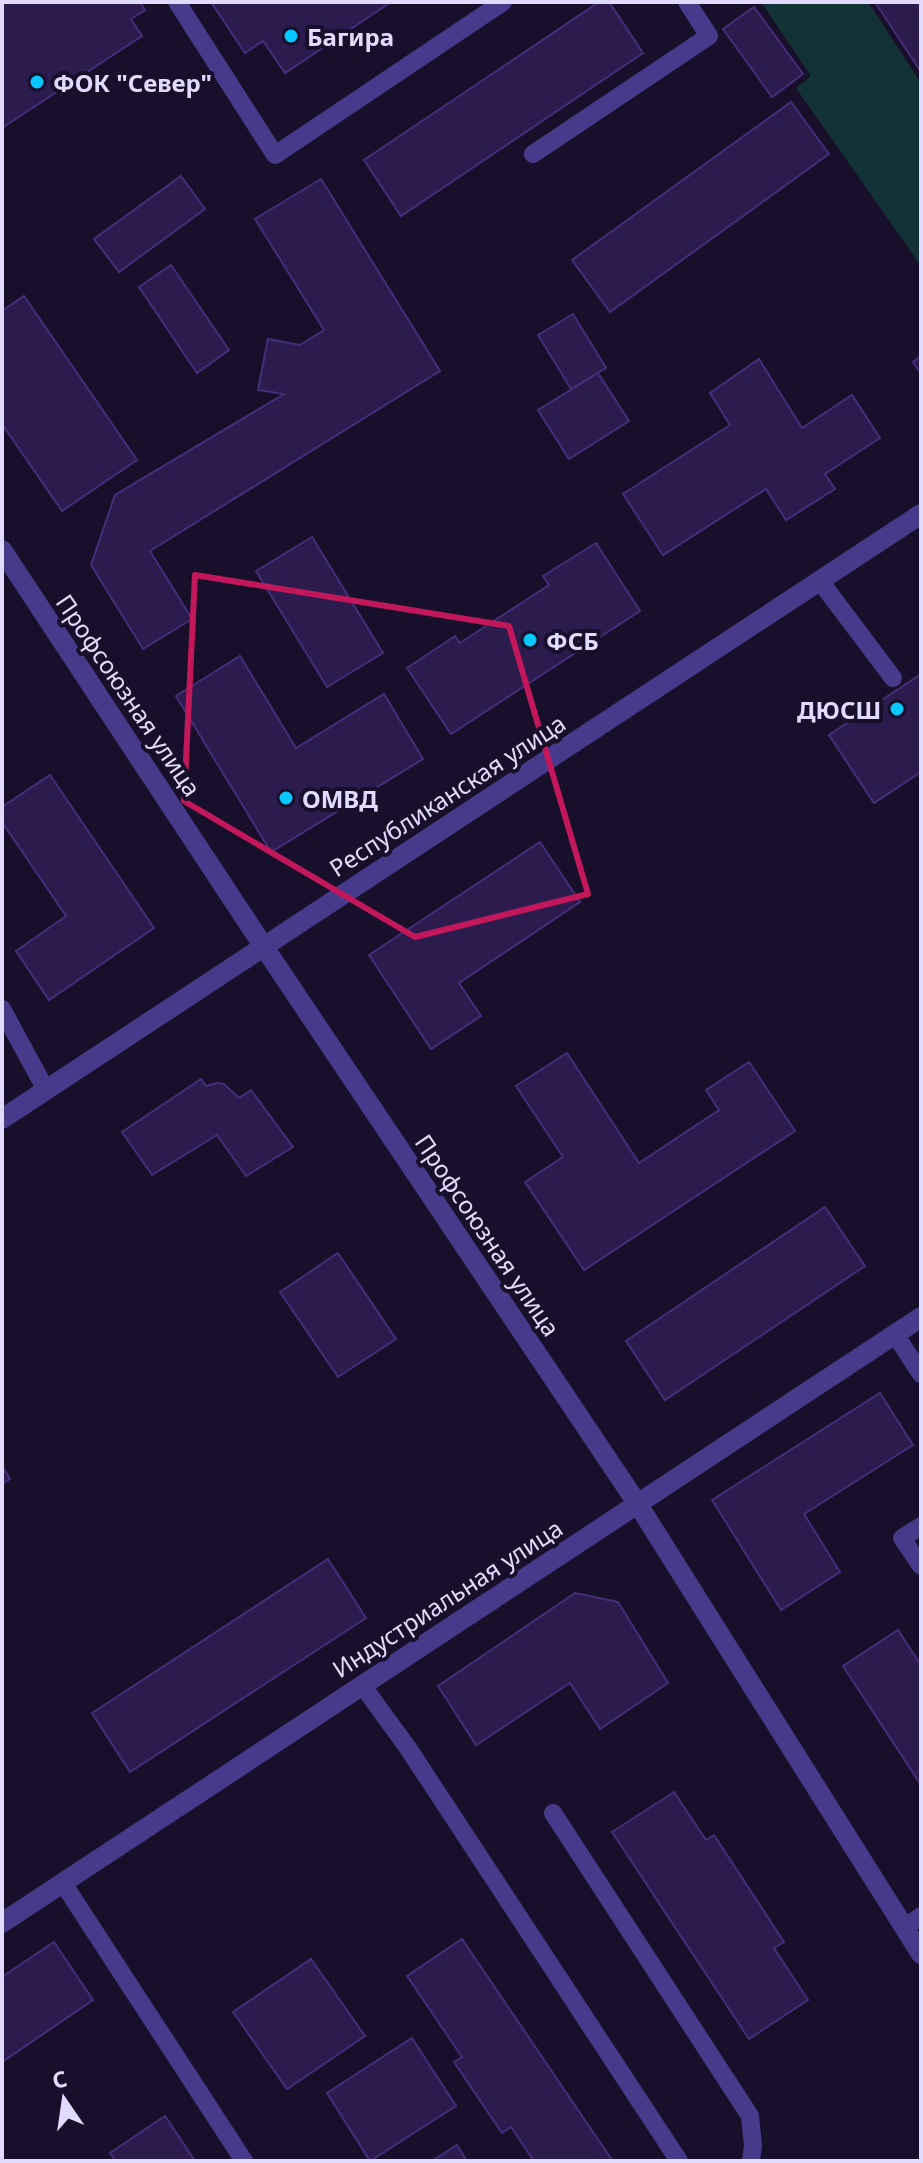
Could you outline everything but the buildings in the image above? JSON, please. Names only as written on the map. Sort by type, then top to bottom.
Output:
[{"type":"street","name":"Республиканская улица","points":[[2,1119],[921,514]]},
{"type":"street","name":"Профсоюзная улица","points":[[2,550],[913,1922],[921,1954]]},
{"type":"street","name":"Индустриальная улица","points":[[2,1922],[921,1317]]},
{"type":"lane","points":[[177,2],[275,155],[503,2]]},
{"type":"lane","points":[[533,154],[709,36],[687,2]]},
{"type":"lane","points":[[820,581],[893,678]]},
{"type":"lane","points":[[2,1009],[46,1090]]},
{"type":"lane","points":[[895,1334],[921,1374]]},
{"type":"lane","points":[[921,1526],[902,1538],[921,1566]]},
{"type":"lane","points":[[362,1685],[408,1748],[679,2161]]},
{"type":"lane","points":[[553,1813],[750,2116],[751,2161]]},
{"type":"lane","points":[[63,1883],[244,2161]]},
{"type":"highlighted area","points":[[195,575],[509,626],[588,894],[415,937],[184,801]]},
{"type":"green space","points":[[761,2],[868,2],[921,83],[921,266],[796,88],[811,76]]},
{"type":"place","name":"Багира","points":[[291,36]]},
{"type":"place","name":"ФОК \"Север\"","points":[[37,82]]},
{"type":"place","name":"ФСБ","points":[[530,640]]},
{"type":"place","name":"ДЮСШ","points":[[897,709]]},
{"type":"place","name":"ОМВД","points":[[286,798]]}]
